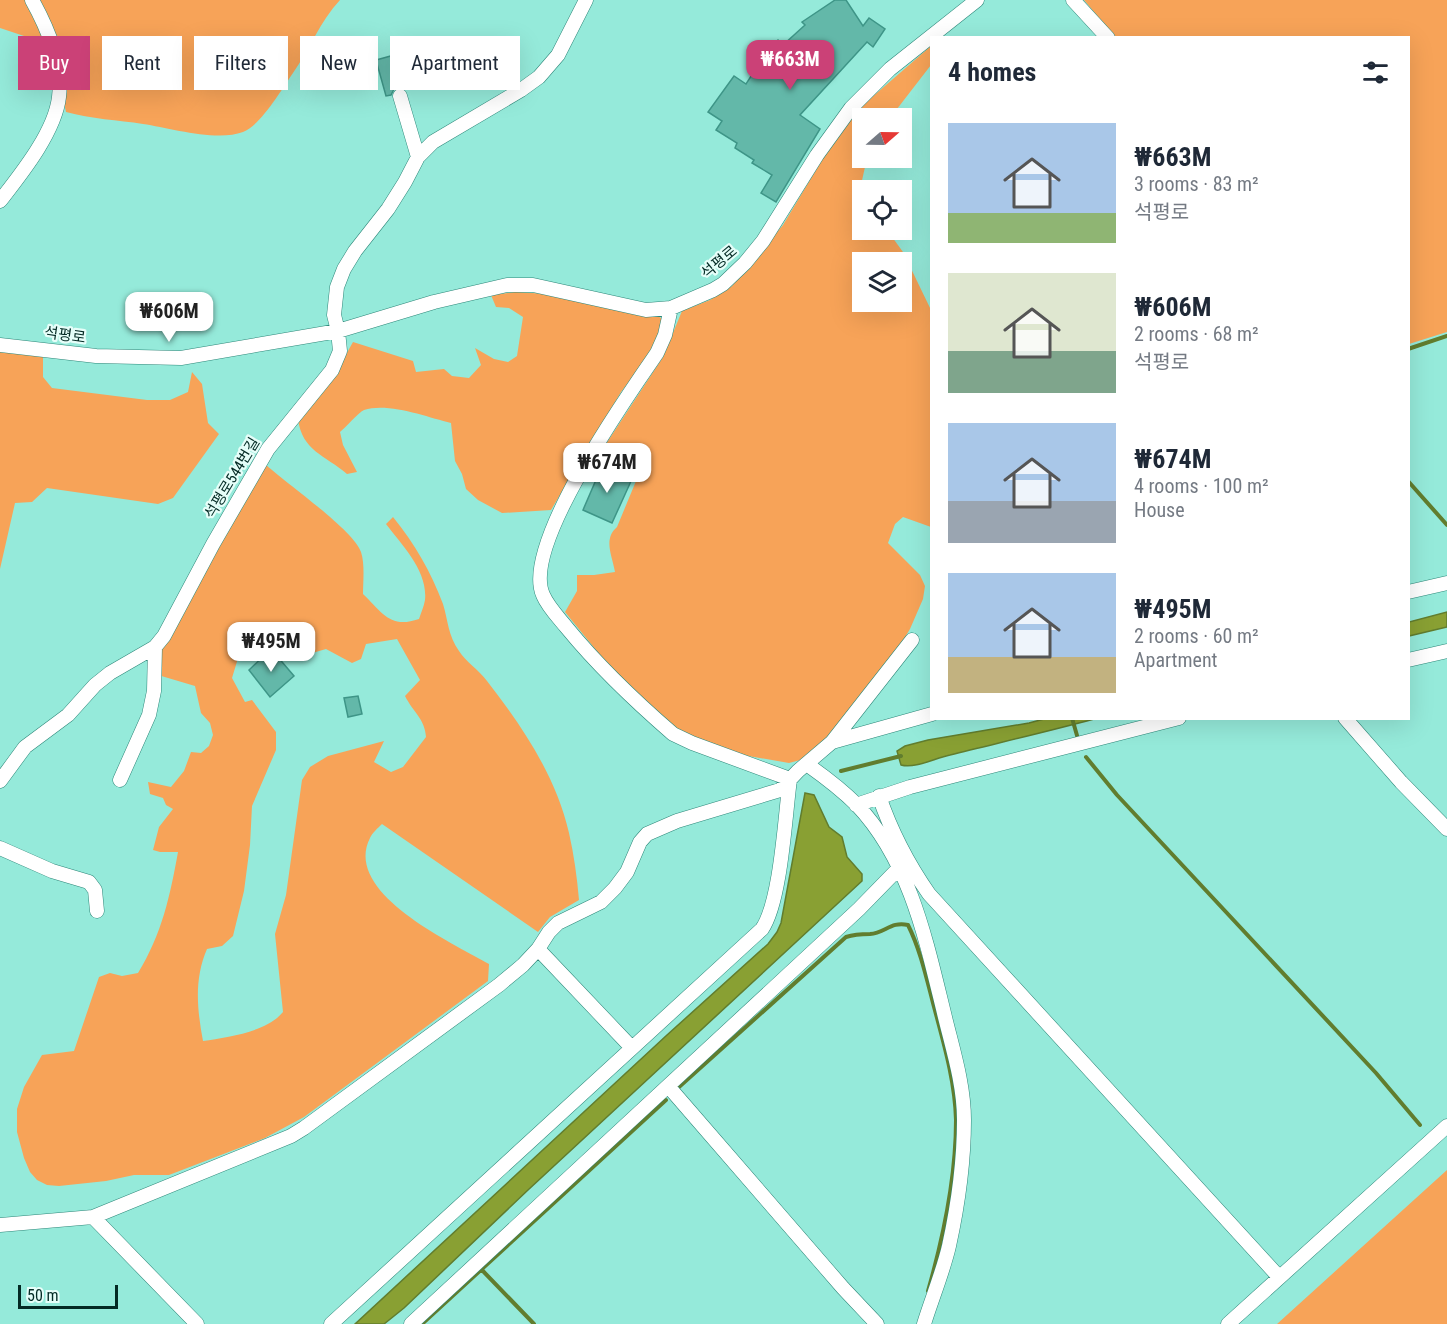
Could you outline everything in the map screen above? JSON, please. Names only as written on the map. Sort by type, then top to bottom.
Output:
[{"type":"street","points":[[0,201],[46,132],[56,112],[60,96],[55,58],[49,37],[32,0]]},
{"type":"street","points":[[338,331],[334,315],[335,302],[344,269],[394,200],[418,157],[433,142],[539,77],[558,55],[586,0]]},
{"type":"street","name":"석평로","points":[[932,36],[977,0]]},
{"type":"street","points":[[1073,0],[1106,36]]},
{"type":"street","name":"석평로","points":[[0,345],[96,356],[181,358],[338,331],[434,302],[507,285],[533,285],[645,310],[671,308],[718,287],[745,263],[764,241],[816,155],[852,108],[890,69],[930,37]]},
{"type":"street","points":[[400,96],[418,157]]},
{"type":"street","points":[[671,308],[665,335],[657,353],[593,449],[563,504],[539,575],[543,594],[585,650],[674,734],[790,779]]},
{"type":"street","name":"석평로544번길","points":[[0,781],[26,747],[68,715],[95,685],[110,673],[154,647],[175,617],[213,544],[268,449],[332,370],[340,351],[338,331]]},
{"type":"street","points":[[1410,592],[1447,583]]},
{"type":"street","points":[[0,1225],[93,1217],[253,1152],[304,1128],[500,985],[524,965],[558,923],[601,902],[627,872],[640,842],[647,834],[677,821],[780,790],[832,742],[912,640]]},
{"type":"street","points":[[120,780],[149,715],[154,692],[154,647]]},
{"type":"street","points":[[1410,660],[1447,651]]},
{"type":"street","points":[[832,742],[930,715]]},
{"type":"street","points":[[856,805],[879,796],[1171,720]]},
{"type":"street","points":[[1347,720],[1401,782],[1447,829]]},
{"type":"street","points":[[808,765],[834,784],[856,805],[871,822],[899,868],[912,899],[929,952],[963,1100],[963,1148],[949,1248],[924,1324]]},
{"type":"street","points":[[331,1324],[757,934],[769,919],[780,861],[790,779]]},
{"type":"street","points":[[879,796],[886,817],[904,854],[928,894],[1279,1277]]},
{"type":"street","points":[[0,848],[52,871],[89,882],[95,890],[97,911]]},
{"type":"street","points":[[411,1324],[859,909],[899,868]]},
{"type":"street","points":[[538,949],[632,1048]]},
{"type":"street","points":[[668,1086],[877,1324]]},
{"type":"street","points":[[1228,1324],[1447,1126]]},
{"type":"street","points":[[93,1217],[196,1324]]},
{"type":"shaded area","points":[[0,0],[340,0],[316,36],[300,36],[300,62],[288,80],[288,36],[194,36],[194,90],[282,90],[250,128],[232,135],[220,136],[66,112],[64,90],[90,90],[90,36],[24,36],[0,28]]},
{"type":"shaded area","points":[[1084,0],[1447,0],[1447,332],[1410,344],[1410,36],[1114,36]]},
{"type":"shaded area","points":[[930,47],[930,66],[898,108],[861,108]]},
{"type":"shaded area","points":[[852,119],[852,168],[865,168],[862,180],[852,180],[852,240],[894,240],[903,252],[852,252],[852,312],[912,312],[912,271],[930,308],[930,527],[903,517],[895,524],[888,543],[920,575],[925,586],[923,599],[910,629],[891,660],[829,739],[804,759],[789,763],[737,754],[685,734],[613,671],[565,612],[577,591],[577,575],[615,572],[610,537],[617,527],[641,469],[602,450],[663,357],[682,311],[710,300],[732,286],[783,225],[831,145]]},
{"type":"shaded area","points":[[515,292],[548,294],[650,312],[661,318],[667,328],[621,392],[551,510],[502,513],[478,500],[466,489],[455,461],[451,423],[419,414],[396,409],[374,408],[364,410],[359,414],[340,432],[343,445],[357,472],[347,474],[309,445],[300,430],[298,419],[335,374],[353,342],[413,361],[416,372],[444,369],[452,376],[469,378],[481,365],[475,348],[494,359],[508,362],[517,356],[523,317],[509,308],[496,307],[491,295]]},
{"type":"shaded area","points":[[0,352],[43,356],[43,377],[52,388],[147,400],[170,400],[188,392],[192,372],[202,384],[208,423],[219,434],[173,498],[158,504],[47,488],[32,502],[15,503],[0,569]]},
{"type":"shaded area","points":[[264,463],[333,519],[356,543],[363,562],[363,594],[388,617],[401,622],[409,622],[419,619],[425,600],[425,589],[413,559],[386,524],[393,517],[422,559],[433,581],[443,604],[455,645],[465,659],[484,677],[513,716],[547,772],[569,833],[579,900],[550,917],[538,932],[382,824],[370,838],[366,858],[372,878],[386,896],[406,914],[489,964],[488,981],[304,1117],[265,1138],[169,1175],[134,1175],[106,1181],[59,1186],[47,1185],[37,1180],[30,1172],[17,1132],[17,1109],[24,1087],[42,1055],[74,1051],[99,977],[110,973],[122,976],[138,973],[153,944],[164,914],[178,852],[153,850],[159,827],[173,809],[166,805],[163,798],[150,794],[148,782],[171,787],[184,771],[191,752],[201,753],[209,746],[213,735],[210,723],[201,713],[195,686],[158,675],[158,649]],"holes":[[[265,629],[302,656],[326,649],[352,663],[361,659],[366,644],[397,639],[420,680],[405,696],[421,720],[426,737],[403,767],[391,772],[374,762],[384,741],[328,756],[310,767],[302,780],[286,895],[275,934],[283,1012],[276,1019],[257,1029],[203,1041],[198,994],[203,960],[207,949],[222,946],[233,936],[244,891],[252,806],[276,750],[276,732],[252,700],[245,702],[232,678],[239,655]]]},
{"type":"shaded area","points":[[1447,612],[1447,627],[1410,636],[1410,622]]},
{"type":"shaded area","points":[[1040,720],[1090,720],[912,766],[901,765],[897,751],[905,746],[928,740]]},
{"type":"shaded area","points":[[805,793],[814,795],[829,827],[842,837],[847,857],[862,874],[862,881],[404,1308],[384,1324],[355,1324],[768,944],[781,923]]},
{"type":"shaded area","points":[[1447,1170],[1447,1324],[1277,1324]]},
{"type":"building","points":[[835,0],[846,0],[863,26],[869,18],[885,29],[873,47],[867,42],[800,115],[820,129],[776,202],[761,193],[772,175],[752,163],[754,160],[735,148],[737,143],[716,130],[722,121],[708,112],[734,76],[746,84],[761,61],[758,59],[778,40],[783,45],[805,25],[802,22]]},
{"type":"building","points":[[390,56],[390,90],[394,90],[391,95],[386,96],[378,59]]},
{"type":"building","points":[[602,466],[632,479],[612,523],[583,510]]},
{"type":"building","points":[[271,649],[294,676],[270,697],[249,670]]},
{"type":"building","points":[[358,696],[362,714],[348,717],[344,698]]},
{"type":"waterway","points":[[1410,348],[1447,336]]},
{"type":"waterway","points":[[1410,483],[1447,525]]},
{"type":"waterway","points":[[1073,720],[1078,739]]},
{"type":"waterway","points":[[841,771],[901,756]]},
{"type":"waterway","points":[[1086,757],[1117,795],[1376,1073],[1420,1125]]},
{"type":"waterway","points":[[679,1087],[846,937],[875,933],[902,924],[908,925],[922,963],[944,1046],[951,1075],[956,1120],[954,1163],[948,1206],[928,1291]]},
{"type":"waterway","points":[[422,1324],[666,1100]]},
{"type":"waterway","points":[[482,1270],[534,1324]]}]
